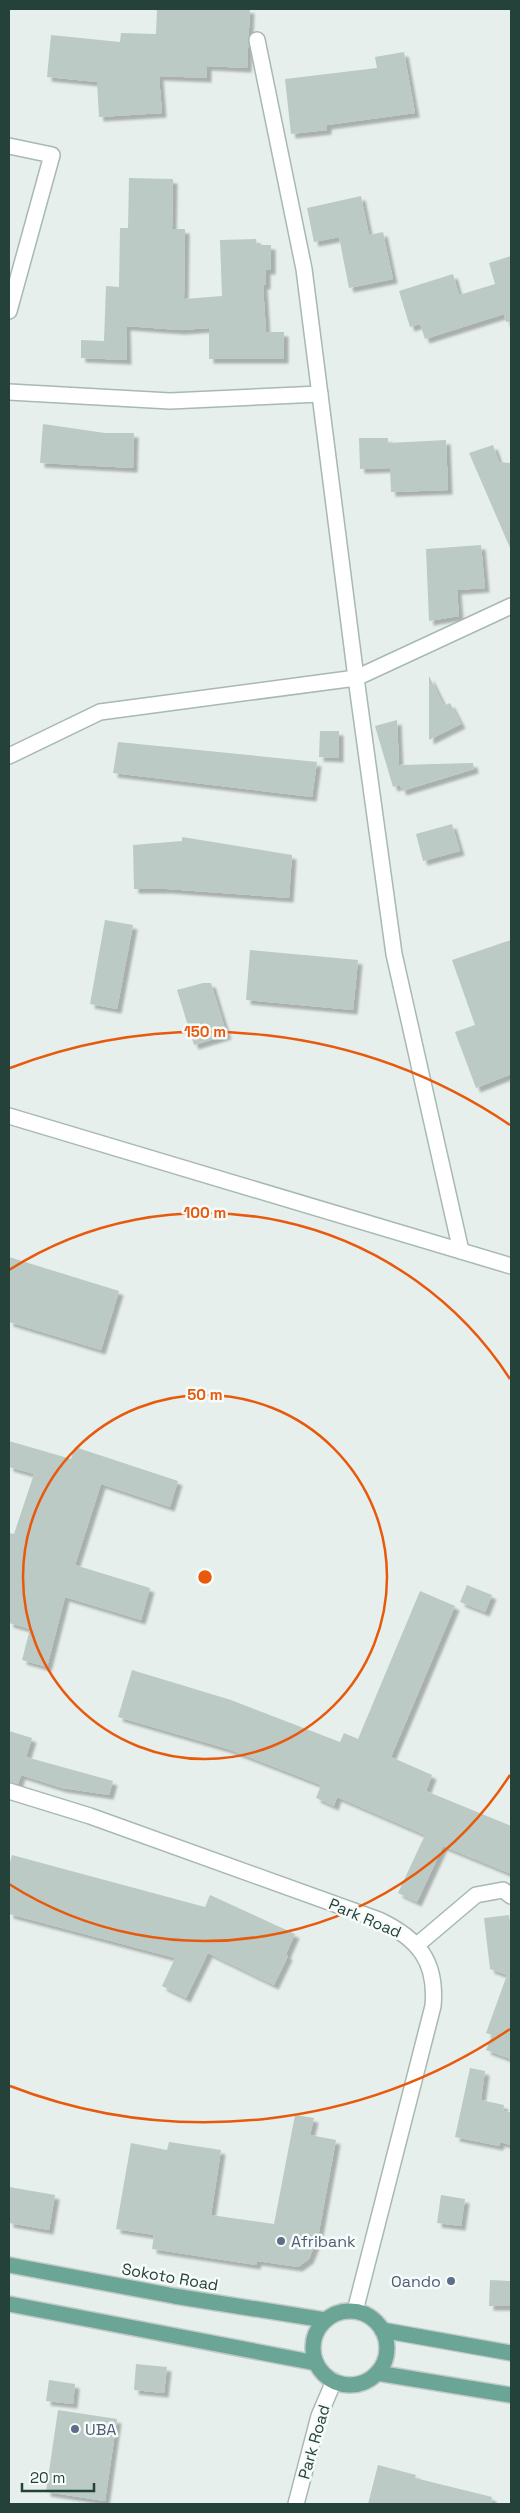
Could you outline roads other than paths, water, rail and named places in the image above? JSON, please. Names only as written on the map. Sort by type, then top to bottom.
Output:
[{"type":"main road","name":"Sokoto Road","points":[[9,2265],[174,2296],[325,2320]]},
{"type":"main road","points":[[9,2304],[316,2363]]},
{"type":"main road","points":[[355,2311],[375,2320],[382,2330],[387,2351],[384,2363],[368,2380],[357,2384],[345,2384],[334,2381],[316,2363],[313,2340],[325,2320],[339,2312],[355,2311]]},
{"type":"main road","points":[[382,2330],[511,2353]]},
{"type":"main road","points":[[377,2372],[511,2395]]},
{"type":"street","points":[[257,40],[304,269],[356,678],[394,954],[461,1251]]},
{"type":"street","points":[[9,146],[52,155],[9,311]]},
{"type":"street","points":[[9,392],[170,401],[320,394]]},
{"type":"street","points":[[9,756],[100,712],[356,678],[511,606]]},
{"type":"street","points":[[9,1116],[511,1266]]},
{"type":"street","name":"Park Road","points":[[9,1791],[90,1816],[379,1920],[407,1935],[427,1961],[433,1979],[433,2006],[355,2311]]},
{"type":"street","points":[[416,1945],[476,1895],[503,1890],[511,1896]]},
{"type":"street","name":"Park Road","points":[[296,2504],[319,2416],[334,2381]]},
{"type":"place","name":"Afribank","points":[[281,2241]]},
{"type":"place","name":"Oando","points":[[451,2281]]},
{"type":"place","name":"UBA","points":[[75,2429]]}]
